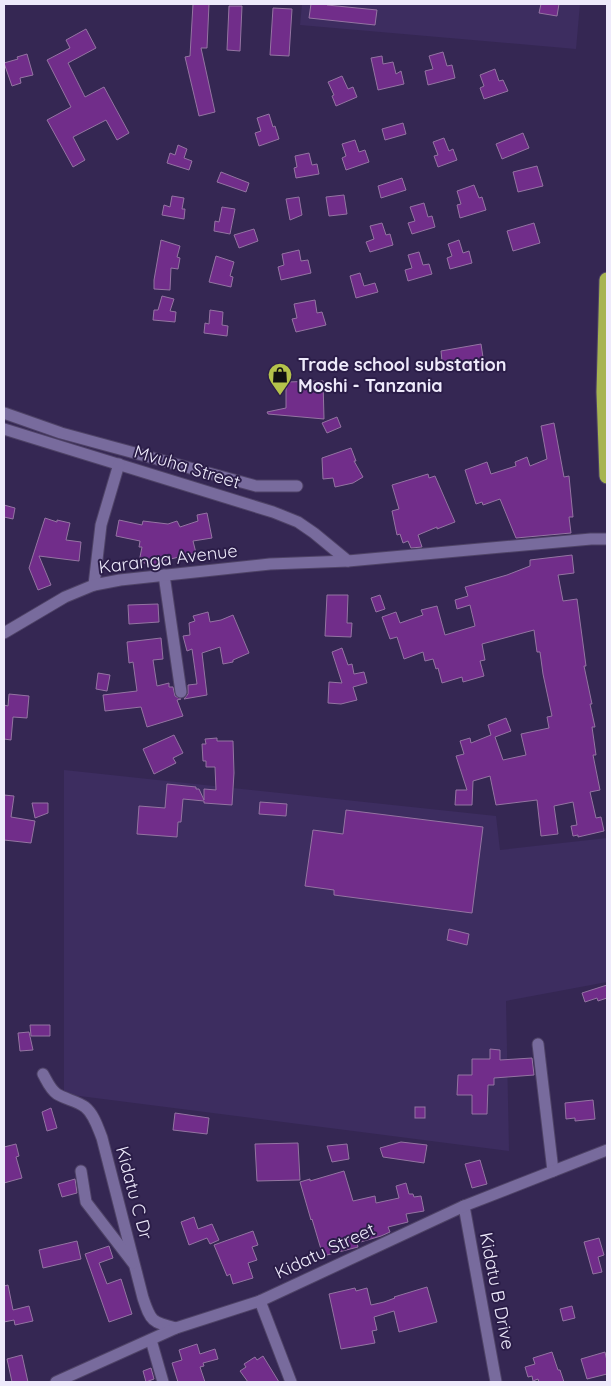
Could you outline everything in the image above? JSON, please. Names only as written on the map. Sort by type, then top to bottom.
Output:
[{"type":"highway","points":[[607,280],[604,392],[607,476]]},
{"type":"street","points":[[4,413],[62,433],[256,486],[297,486]]},
{"type":"street","name":"Mvuha Street","points":[[4,429],[120,464],[298,522],[348,561]]},
{"type":"street","points":[[94,585],[101,525],[120,464]]},
{"type":"street","name":"Karanga Avenue","points":[[4,633],[64,597],[94,585],[120,580],[270,564],[348,561],[607,539]]},
{"type":"street","points":[[164,575],[181,692]]},
{"type":"street","points":[[538,1044],[553,1172]]},
{"type":"street","name":"Kidatu C Dr","points":[[43,1074],[57,1094],[87,1108],[94,1119],[102,1138],[149,1315],[156,1323],[176,1328]]},
{"type":"street","name":"Kidatu Street","points":[[56,1382],[176,1328],[260,1301],[464,1206],[607,1150]]},
{"type":"street","points":[[81,1171],[86,1202],[136,1266]]},
{"type":"street","name":"Kidatu B Drive","points":[[464,1206],[496,1382]]},
{"type":"street","points":[[260,1301],[291,1382]]},
{"type":"street","points":[[151,1340],[163,1382]]},
{"type":"shaded area","points":[[302,4],[580,4],[576,49],[300,25]]},
{"type":"shaded area","points":[[64,770],[496,816],[500,850],[607,838],[607,982],[506,1001],[509,1151],[64,1094]]},
{"type":"building","points":[[193,4],[209,4],[207,48],[201,48],[215,112],[199,116],[185,57],[190,56]]},
{"type":"building","points":[[311,4],[377,10],[375,25],[309,18]]},
{"type":"building","points":[[541,4],[559,4],[557,16],[539,13]]},
{"type":"building","points":[[229,6],[242,6],[240,51],[227,50]]},
{"type":"building","points":[[273,8],[292,9],[289,56],[270,55]]},
{"type":"building","points":[[86,29],[96,48],[68,63],[85,97],[104,87],[129,133],[117,140],[106,120],[73,137],[85,160],[73,167],[47,120],[71,107],[47,60],[70,48],[66,40]]},
{"type":"building","points":[[443,52],[447,66],[452,65],[455,78],[428,85],[425,71],[433,69],[429,56]]},
{"type":"building","points":[[27,54],[33,75],[20,78],[21,83],[12,86],[4,63]]},
{"type":"building","points":[[382,56],[383,64],[393,62],[396,74],[401,71],[404,84],[378,90],[371,58]]},
{"type":"building","points":[[495,69],[499,81],[503,80],[508,91],[484,99],[480,88],[484,86],[480,75]]},
{"type":"building","points":[[342,76],[348,89],[353,87],[357,97],[336,106],[332,96],[334,95],[328,82]]},
{"type":"building","points":[[269,114],[279,139],[259,146],[255,133],[261,131],[257,118]]},
{"type":"building","points":[[403,123],[406,134],[385,140],[382,129]]},
{"type":"building","points":[[523,133],[529,148],[502,159],[496,144]]},
{"type":"building","points":[[444,138],[449,151],[453,149],[457,160],[438,167],[434,156],[438,155],[433,142]]},
{"type":"building","points":[[355,140],[359,152],[365,150],[369,162],[346,170],[342,158],[346,156],[342,144]]},
{"type":"building","points":[[178,145],[187,149],[184,158],[192,161],[189,170],[167,163],[170,153],[175,155]]},
{"type":"building","points":[[309,153],[312,165],[317,164],[319,174],[296,178],[294,168],[297,167],[295,156]]},
{"type":"building","points":[[537,166],[543,186],[518,192],[513,172]]},
{"type":"building","points":[[221,172],[249,183],[246,192],[217,182]]},
{"type":"building","points":[[402,178],[406,190],[381,198],[378,186]]},
{"type":"building","points":[[474,185],[479,198],[482,197],[486,210],[460,218],[457,205],[461,204],[457,191]]},
{"type":"building","points":[[344,195],[347,214],[329,216],[326,197]]},
{"type":"building","points":[[172,196],[184,198],[182,209],[185,209],[184,219],[162,215],[164,205],[170,207]]},
{"type":"building","points":[[299,197],[302,215],[290,220],[286,199]]},
{"type":"building","points":[[424,203],[428,217],[432,216],[435,227],[412,234],[408,223],[415,221],[410,207]]},
{"type":"building","points":[[222,207],[235,209],[230,234],[214,231],[215,221],[219,222]]},
{"type":"building","points":[[382,223],[386,235],[390,234],[393,245],[370,252],[366,242],[374,239],[370,226]]},
{"type":"building","points":[[534,223],[540,243],[513,251],[507,231]]},
{"type":"building","points":[[254,229],[258,241],[239,248],[234,235]]},
{"type":"building","points":[[161,240],[180,246],[177,257],[180,258],[178,269],[171,268],[170,290],[154,289]]},
{"type":"building","points":[[459,240],[463,253],[469,251],[472,263],[450,269],[447,258],[452,256],[448,244]]},
{"type":"building","points":[[299,250],[301,261],[308,260],[311,273],[281,280],[278,267],[284,265],[282,254]]},
{"type":"building","points":[[419,252],[423,265],[429,264],[432,274],[408,281],[405,270],[412,268],[408,255]]},
{"type":"building","points":[[216,256],[234,262],[230,276],[233,277],[231,287],[209,282]]},
{"type":"building","points":[[360,273],[364,286],[375,283],[378,292],[356,298],[350,276]]},
{"type":"building","points":[[162,296],[174,299],[170,311],[176,312],[175,322],[153,320],[154,310],[158,310]]},
{"type":"building","points":[[315,300],[317,313],[322,312],[326,325],[296,332],[292,319],[297,318],[294,304]]},
{"type":"building","points":[[210,310],[223,312],[222,325],[228,326],[227,336],[204,333],[205,323],[209,324]]},
{"type":"building","points":[[481,344],[484,364],[443,371],[441,351]]},
{"type":"building","points":[[323,381],[324,419],[268,414],[267,412],[286,408],[286,382]]},
{"type":"building","points":[[337,417],[341,427],[327,433],[322,423]]},
{"type":"building","points":[[554,423],[564,477],[569,476],[573,517],[569,517],[571,533],[516,538],[500,499],[483,505],[482,502],[476,504],[465,470],[487,462],[491,474],[516,466],[515,462],[527,457],[530,466],[547,459],[541,426]]},
{"type":"building","points":[[351,448],[356,461],[354,461],[363,477],[353,483],[335,487],[333,478],[323,479],[322,458]]},
{"type":"building","points":[[428,474],[429,478],[435,476],[455,522],[418,535],[422,547],[411,548],[408,541],[403,543],[400,534],[397,535],[392,511],[399,509],[392,485]]},
{"type":"building","points":[[4,505],[15,508],[13,519],[4,517]]},
{"type":"building","points":[[207,513],[212,538],[193,541],[196,553],[162,561],[161,566],[139,562],[142,547],[139,547],[140,541],[116,536],[119,520],[142,525],[143,521],[168,524],[177,521],[180,527],[198,521],[197,515]]},
{"type":"building","points":[[45,518],[57,522],[57,520],[70,523],[66,540],[81,542],[79,561],[39,556],[51,585],[38,590],[29,568]]},
{"type":"building","points":[[572,555],[574,573],[558,575],[563,601],[577,599],[586,666],[584,666],[595,727],[592,727],[596,755],[593,755],[600,790],[590,792],[596,818],[601,817],[604,831],[578,837],[578,835],[573,836],[571,826],[577,825],[573,802],[554,806],[558,834],[541,836],[537,800],[496,805],[490,776],[473,781],[472,805],[455,805],[456,790],[467,790],[456,756],[464,754],[460,741],[470,738],[471,743],[491,735],[488,725],[506,718],[511,731],[495,737],[503,760],[526,755],[521,734],[549,728],[547,717],[552,716],[540,652],[537,652],[534,630],[482,644],[485,660],[480,661],[484,676],[463,682],[462,677],[442,683],[438,668],[436,669],[433,659],[425,661],[423,652],[404,659],[397,637],[390,639],[382,617],[396,612],[400,623],[423,615],[421,610],[437,606],[445,635],[475,626],[470,605],[457,609],[455,600],[468,596],[465,587],[530,566],[530,560]]},
{"type":"building","points":[[327,595],[348,595],[347,623],[352,623],[351,637],[325,636]]},
{"type":"building","points":[[380,595],[385,609],[376,612],[371,598]]},
{"type":"building","points":[[158,604],[159,622],[129,624],[128,605]]},
{"type":"building","points":[[208,612],[210,622],[233,615],[249,653],[233,660],[233,662],[223,664],[220,647],[202,653],[207,695],[184,699],[188,694],[188,685],[197,684],[192,649],[187,651],[183,636],[190,635],[189,623],[195,621],[193,616]]},
{"type":"building","points":[[161,638],[163,659],[153,660],[157,686],[169,683],[169,687],[173,687],[175,696],[181,699],[177,700],[183,716],[147,727],[141,707],[105,711],[103,695],[137,691],[133,662],[129,663],[127,642]]},
{"type":"building","points":[[342,648],[348,665],[352,664],[354,674],[364,672],[367,683],[353,687],[357,700],[341,704],[328,703],[329,682],[342,683],[332,652]]},
{"type":"building","points":[[98,673],[110,675],[107,691],[96,689]]},
{"type":"building","points":[[9,694],[29,696],[27,718],[13,717],[11,740],[4,739],[4,705],[8,706]]},
{"type":"building","points":[[174,735],[183,753],[173,758],[176,763],[154,774],[143,749]]},
{"type":"building","points":[[217,738],[217,741],[233,741],[232,805],[183,799],[181,822],[178,822],[177,837],[137,834],[139,806],[165,808],[167,784],[196,787],[196,789],[199,789],[204,800],[204,789],[216,790],[215,767],[206,767],[206,761],[203,761],[202,744],[206,744],[205,739]]},
{"type":"building","points":[[4,795],[14,796],[11,817],[35,821],[31,843],[4,840]]},
{"type":"building","points":[[260,802],[287,804],[286,816],[259,814]]},
{"type":"building","points":[[32,803],[48,803],[48,813],[35,818]]},
{"type":"building","points":[[346,810],[483,827],[472,913],[334,895],[334,890],[305,886],[313,830],[343,834]]},
{"type":"building","points":[[449,929],[469,934],[467,945],[447,940]]},
{"type":"building","points":[[607,985],[607,998],[598,1001],[597,998],[585,1002],[582,993]]},
{"type":"building","points":[[30,1025],[50,1025],[50,1036],[31,1036]]},
{"type":"building","points":[[29,1032],[33,1050],[20,1051],[18,1033]]},
{"type":"building","points":[[490,1049],[500,1050],[500,1060],[532,1058],[534,1075],[494,1078],[494,1085],[488,1085],[487,1114],[472,1114],[472,1095],[457,1095],[458,1075],[472,1075],[472,1059],[490,1059]]},
{"type":"building","points":[[593,1100],[595,1119],[575,1121],[575,1118],[566,1119],[565,1103]]},
{"type":"building","points":[[415,1107],[425,1107],[425,1118],[415,1118]]},
{"type":"building","points":[[51,1108],[57,1128],[47,1131],[42,1112]]},
{"type":"building","points":[[175,1113],[209,1118],[207,1134],[173,1130]]},
{"type":"building","points":[[401,1142],[427,1145],[424,1163],[383,1157],[380,1148]]},
{"type":"building","points":[[298,1143],[300,1180],[257,1181],[255,1144]]},
{"type":"building","points":[[16,1144],[19,1156],[16,1157],[22,1178],[4,1183],[4,1147]]},
{"type":"building","points":[[347,1144],[349,1159],[332,1162],[327,1146]]},
{"type":"building","points":[[480,1160],[487,1184],[472,1188],[465,1164]]},
{"type":"building","points":[[344,1171],[353,1201],[375,1196],[376,1203],[399,1198],[396,1186],[406,1183],[409,1194],[413,1194],[414,1197],[421,1196],[424,1211],[406,1214],[408,1222],[388,1227],[390,1232],[357,1243],[358,1247],[323,1256],[300,1182]]},
{"type":"building","points":[[75,1179],[77,1193],[62,1197],[58,1184]]},
{"type":"building","points":[[194,1217],[198,1229],[212,1224],[219,1240],[210,1244],[207,1238],[189,1245],[181,1222]]},
{"type":"building","points":[[253,1231],[258,1245],[252,1247],[257,1260],[248,1263],[253,1278],[233,1284],[230,1274],[227,1276],[214,1245]]},
{"type":"building","points":[[599,1238],[604,1255],[598,1257],[602,1272],[593,1274],[584,1242]]},
{"type":"building","points":[[77,1241],[81,1259],[43,1268],[39,1250]]},
{"type":"building","points":[[109,1246],[113,1258],[99,1263],[107,1284],[121,1279],[132,1314],[109,1322],[85,1254]]},
{"type":"building","points":[[8,1285],[13,1310],[29,1306],[33,1321],[15,1325],[14,1320],[4,1322],[4,1286]]},
{"type":"building","points":[[427,1287],[437,1322],[399,1332],[394,1311],[374,1317],[377,1330],[372,1331],[375,1343],[341,1349],[329,1294],[355,1288],[356,1291],[367,1288],[371,1305]]},
{"type":"building","points":[[572,1306],[575,1318],[563,1321],[560,1309]]},
{"type":"building","points":[[197,1344],[200,1354],[215,1349],[218,1359],[203,1363],[204,1366],[200,1367],[205,1382],[178,1382],[172,1363],[182,1360],[179,1350]]},
{"type":"building","points":[[552,1352],[564,1382],[539,1382],[538,1379],[533,1381],[532,1376],[528,1377],[525,1367],[535,1364],[533,1358]]},
{"type":"building","points":[[605,1352],[607,1374],[587,1379],[581,1359]]},
{"type":"building","points":[[22,1355],[28,1382],[12,1382],[7,1359]]},
{"type":"building","points":[[263,1356],[279,1382],[248,1382],[240,1371],[246,1367],[244,1364],[255,1357],[257,1360]]},
{"type":"building","points":[[151,1368],[154,1379],[146,1382],[143,1371]]},
{"type":"place","name":"Trade school substation Moshi - Tanzania","points":[[280,396]]}]
